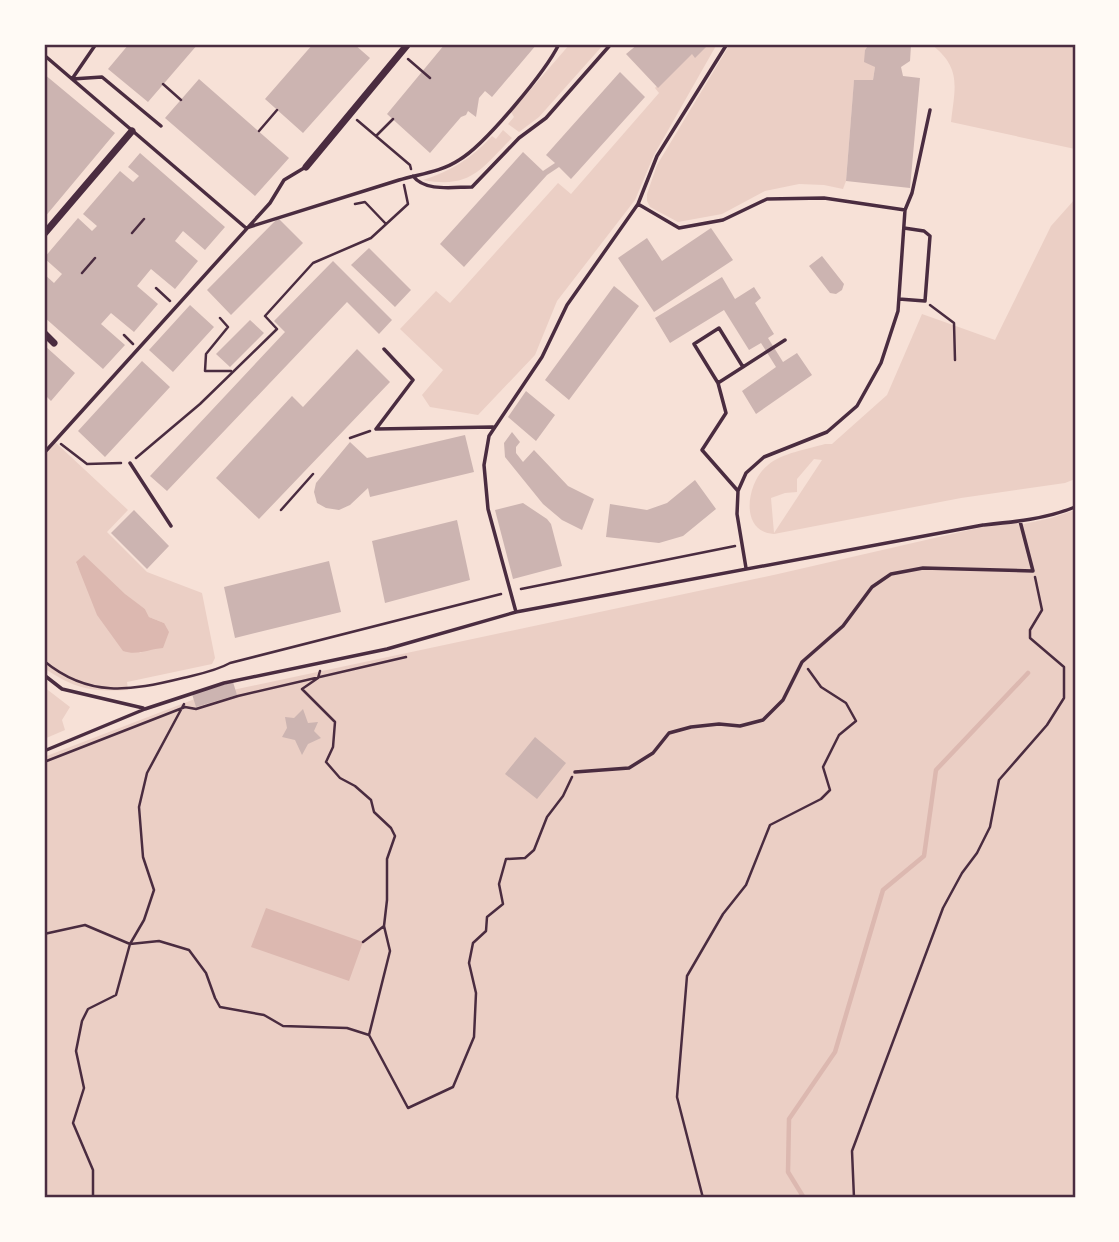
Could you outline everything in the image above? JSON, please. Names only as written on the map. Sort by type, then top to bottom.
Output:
[{"type":"street","points":[[306,166],[408,44]]},
{"type":"street","points":[[44,234],[132,131]]},
{"type":"street","points":[[44,333],[54,343]]},
{"type":"lane","points":[[72,79],[96,44]]},
{"type":"lane","points":[[246,228],[446,167],[458,161],[473,150],[525,92],[559,44]]},
{"type":"lane","points":[[413,176],[418,182],[428,186],[472,187],[519,138],[546,118],[611,44]]},
{"type":"lane","points":[[516,612],[488,509],[484,466],[489,436],[542,357],[567,305],[638,204],[657,156],[727,44]]},
{"type":"lane","points":[[44,55],[246,228]]},
{"type":"lane","points":[[72,79],[102,77],[161,126]]},
{"type":"lane","points":[[746,568],[737,514],[738,491],[746,473],[764,457],[827,432],[857,406],[881,363],[898,312],[905,210],[912,193],[930,110]]},
{"type":"lane","points":[[44,453],[106,388],[270,203],[284,180],[306,166]]},
{"type":"lane","points":[[638,204],[679,228],[723,220],[767,199],[824,198],[905,210]]},
{"type":"lane","points":[[899,299],[925,301],[930,236],[924,231],[904,228]]},
{"type":"lane","points":[[738,491],[702,450],[726,413],[718,383],[694,344],[719,328],[743,367]]},
{"type":"lane","points":[[718,383],[785,340]]},
{"type":"lane","points":[[376,429],[413,380],[384,349]]},
{"type":"lane","points":[[376,429],[495,427]]},
{"type":"lane","points":[[130,463],[171,526]]},
{"type":"lane","points":[[44,751],[145,709],[223,683],[387,649],[516,612],[983,525],[1020,521],[1060,513],[1075,507]]},
{"type":"lane","points":[[575,772],[629,768],[653,753],[669,733],[691,727],[719,724],[740,726],[763,720],[783,700],[802,662],[843,626],[872,587],[891,574],[923,568],[1033,570],[1020,521]]},
{"type":"lane","points":[[44,675],[62,689],[145,709]]},
{"type":"path","points":[[399,52],[430,78]]},
{"type":"path","points":[[163,84],[181,100]]},
{"type":"path","points":[[258,131],[276,110]]},
{"type":"path","points":[[351,114],[410,165],[413,176]]},
{"type":"path","points":[[376,136],[393,119]]},
{"type":"path","points":[[55,440],[88,464],[130,463],[181,421],[277,329],[265,316],[313,262],[371,238],[408,204],[402,179]]},
{"type":"path","points":[[351,204],[365,202],[386,223]]},
{"type":"path","points":[[132,233],[144,219]]},
{"type":"path","points":[[82,273],[95,258]]},
{"type":"path","points":[[156,288],[170,301]]},
{"type":"path","points":[[925,301],[954,323],[955,360]]},
{"type":"path","points":[[220,318],[228,327],[206,354],[205,372],[233,372]]},
{"type":"path","points":[[124,335],[133,344]]},
{"type":"path","points":[[350,438],[376,429]]},
{"type":"path","points":[[281,510],[313,474]]},
{"type":"path","points":[[521,589],[742,544]]},
{"type":"path","points":[[854,1198],[852,1151],[943,908],[990,827],[999,780],[1047,726],[1065,698],[1064,667],[1030,638],[1030,630],[1042,610],[1033,570]]},
{"type":"path","points":[[44,660],[61,675],[102,688],[138,689],[501,594]]},
{"type":"path","points":[[44,762],[182,708],[196,709],[405,657]]},
{"type":"path","points":[[322,661],[318,678],[302,689],[335,722],[333,747],[326,762],[340,778],[355,786],[371,800],[374,812],[391,828],[395,836],[387,859],[384,926],[390,951],[369,1035],[408,1108],[453,1087],[474,1038],[476,993],[469,963],[474,943],[486,931],[487,917],[503,904],[499,884],[506,859],[525,858],[534,850],[547,817],[563,796],[575,772]]},
{"type":"path","points":[[703,1198],[677,1097],[687,976],[723,914],[746,885],[770,825],[821,799],[830,790],[823,767],[839,735],[856,721],[846,703],[821,687],[802,662]]},
{"type":"path","points":[[93,1198],[93,1170],[74,1124],[84,1088],[76,1051],[82,1021],[88,1009],[116,995],[131,944],[144,920],[154,890],[143,857],[139,807],[148,773],[190,693]]},
{"type":"path","points":[[44,934],[85,925],[131,944],[159,941],[189,950],[206,973],[220,1007],[264,1015],[283,1026],[347,1028],[369,1035]]},
{"type":"path","points":[[362,942],[384,926]]},
{"type":"shaded area","points":[[570,44],[604,44],[539,117],[519,132],[508,124],[514,117],[511,112]]},
{"type":"shaded area","points":[[696,44],[717,44],[654,155],[635,200],[557,301],[535,355],[478,415],[430,407],[422,395],[443,370],[400,329],[436,291],[450,303],[558,183],[571,194],[659,93],[655,88]]},
{"type":"shaded area","points":[[730,44],[869,44],[865,50],[875,67],[873,80],[854,81],[846,181],[843,189],[799,184],[765,191],[722,214],[678,222],[650,207],[647,194],[657,165]]},
{"type":"shaded area","points":[[931,44],[1075,44],[1075,149],[951,122],[955,88],[952,70],[948,61]]},
{"type":"shaded area","points":[[503,130],[512,138],[474,174],[453,182],[423,180],[461,163],[492,136],[496,139]]},
{"type":"shaded area","points":[[1075,199],[1075,479],[1065,483],[961,498],[774,534],[755,525],[751,516],[751,493],[761,472],[788,454],[832,444],[887,395],[922,314],[995,340],[1051,226]],"holes":[[[814,459],[822,460],[774,533],[771,498],[797,492],[797,479]]]},
{"type":"shaded area","points":[[55,442],[128,510],[107,532],[147,572],[202,593],[215,658],[212,664],[127,682],[128,690],[84,688],[65,681],[44,668],[44,456]],"holes":[[[76,563],[145,609],[149,617],[164,623],[148,649],[140,653],[86,583]]]},
{"type":"shaded area","points":[[1075,510],[1075,1198],[44,1198],[44,757],[200,697],[778,574],[1017,519],[1019,525]]},
{"type":"shaded area","points":[[84,555],[145,609],[149,617],[164,623],[169,632],[163,648],[138,653],[123,651],[97,615],[76,562]]},
{"type":"shaded area","points":[[44,687],[70,707],[62,720],[65,730],[44,739]]},
{"type":"shaded area","points":[[266,908],[363,942],[349,981],[251,947]]},
{"type":"building","points":[[129,44],[198,44],[148,102],[108,69]]},
{"type":"building","points":[[313,44],[354,44],[370,58],[303,133],[265,99]]},
{"type":"building","points":[[445,44],[537,44],[492,97],[485,91],[479,98],[476,117],[468,111],[430,153],[387,114]]},
{"type":"building","points":[[638,44],[709,44],[695,58],[692,54],[658,88],[626,54]]},
{"type":"building","points":[[869,44],[911,45],[910,61],[901,67],[903,76],[920,78],[910,188],[846,181],[854,80],[873,80],[875,67],[864,62],[865,50]]},
{"type":"building","points":[[620,72],[645,97],[571,179],[559,167],[547,175],[464,267],[440,244],[523,152],[543,171],[555,163],[546,155]]},
{"type":"building","points":[[44,74],[115,133],[44,218]]},
{"type":"building","points":[[199,79],[289,158],[255,196],[165,118]]},
{"type":"building","points":[[140,153],[225,227],[205,250],[183,231],[175,241],[198,261],[175,289],[151,269],[137,286],[158,304],[134,332],[111,313],[101,324],[125,345],[103,369],[44,317],[44,274],[54,283],[62,274],[44,258],[78,218],[92,231],[97,226],[83,214],[120,171],[133,182],[139,176],[128,167]]},
{"type":"building","points":[[278,218],[303,243],[231,315],[207,290]]},
{"type":"building","points":[[711,228],[733,260],[654,312],[618,258],[647,238],[662,261]]},
{"type":"building","points":[[369,248],[411,290],[395,307],[351,265]]},
{"type":"building","points":[[822,256],[844,284],[842,290],[836,294],[830,293],[809,266]]},
{"type":"building","points":[[333,261],[392,320],[379,334],[347,302],[167,491],[150,476],[285,332],[274,321]]},
{"type":"building","points":[[722,277],[735,299],[754,287],[761,298],[755,303],[774,334],[768,338],[783,362],[797,353],[812,375],[756,414],[742,391],[776,367],[761,343],[749,350],[724,310],[670,343],[655,318]]},
{"type":"building","points":[[614,286],[639,306],[569,400],[545,380]]},
{"type":"building","points":[[190,305],[214,327],[173,372],[149,350]]},
{"type":"building","points":[[250,320],[264,333],[230,367],[216,354]]},
{"type":"building","points":[[44,345],[75,373],[51,401],[44,394]]},
{"type":"building","points":[[357,349],[390,382],[259,519],[216,478],[292,396],[303,407]]},
{"type":"building","points":[[142,361],[170,387],[105,457],[78,431]]},
{"type":"building","points":[[526,391],[555,415],[536,441],[508,417]]},
{"type":"building","points":[[512,432],[520,442],[516,453],[523,462],[534,450],[568,486],[594,499],[582,530],[562,520],[543,504],[505,457],[504,443]]},
{"type":"building","points":[[465,435],[474,472],[370,497],[368,488],[350,505],[339,510],[317,503],[314,492],[316,483],[350,442],[367,458]]},
{"type":"building","points":[[695,480],[716,509],[683,536],[659,543],[606,537],[610,504],[647,510],[667,503]]},
{"type":"building","points":[[523,503],[551,524],[562,566],[513,579],[495,510]]},
{"type":"building","points":[[134,510],[169,546],[147,569],[111,533]]},
{"type":"building","points":[[457,520],[470,580],[385,603],[372,541]]},
{"type":"building","points":[[329,561],[341,612],[235,638],[224,587]]},
{"type":"building","points":[[233,682],[237,695],[196,707],[192,694]]},
{"type":"building","points":[[303,709],[308,723],[318,722],[314,731],[321,738],[308,744],[302,755],[295,740],[282,737],[287,728],[285,717],[294,718]]},
{"type":"building","points":[[535,737],[566,763],[537,799],[505,774]]},
{"type":"waterway","points":[[804,1198],[788,1172],[789,1119],[835,1052],[883,890],[924,856],[936,770],[1028,673]]}]
